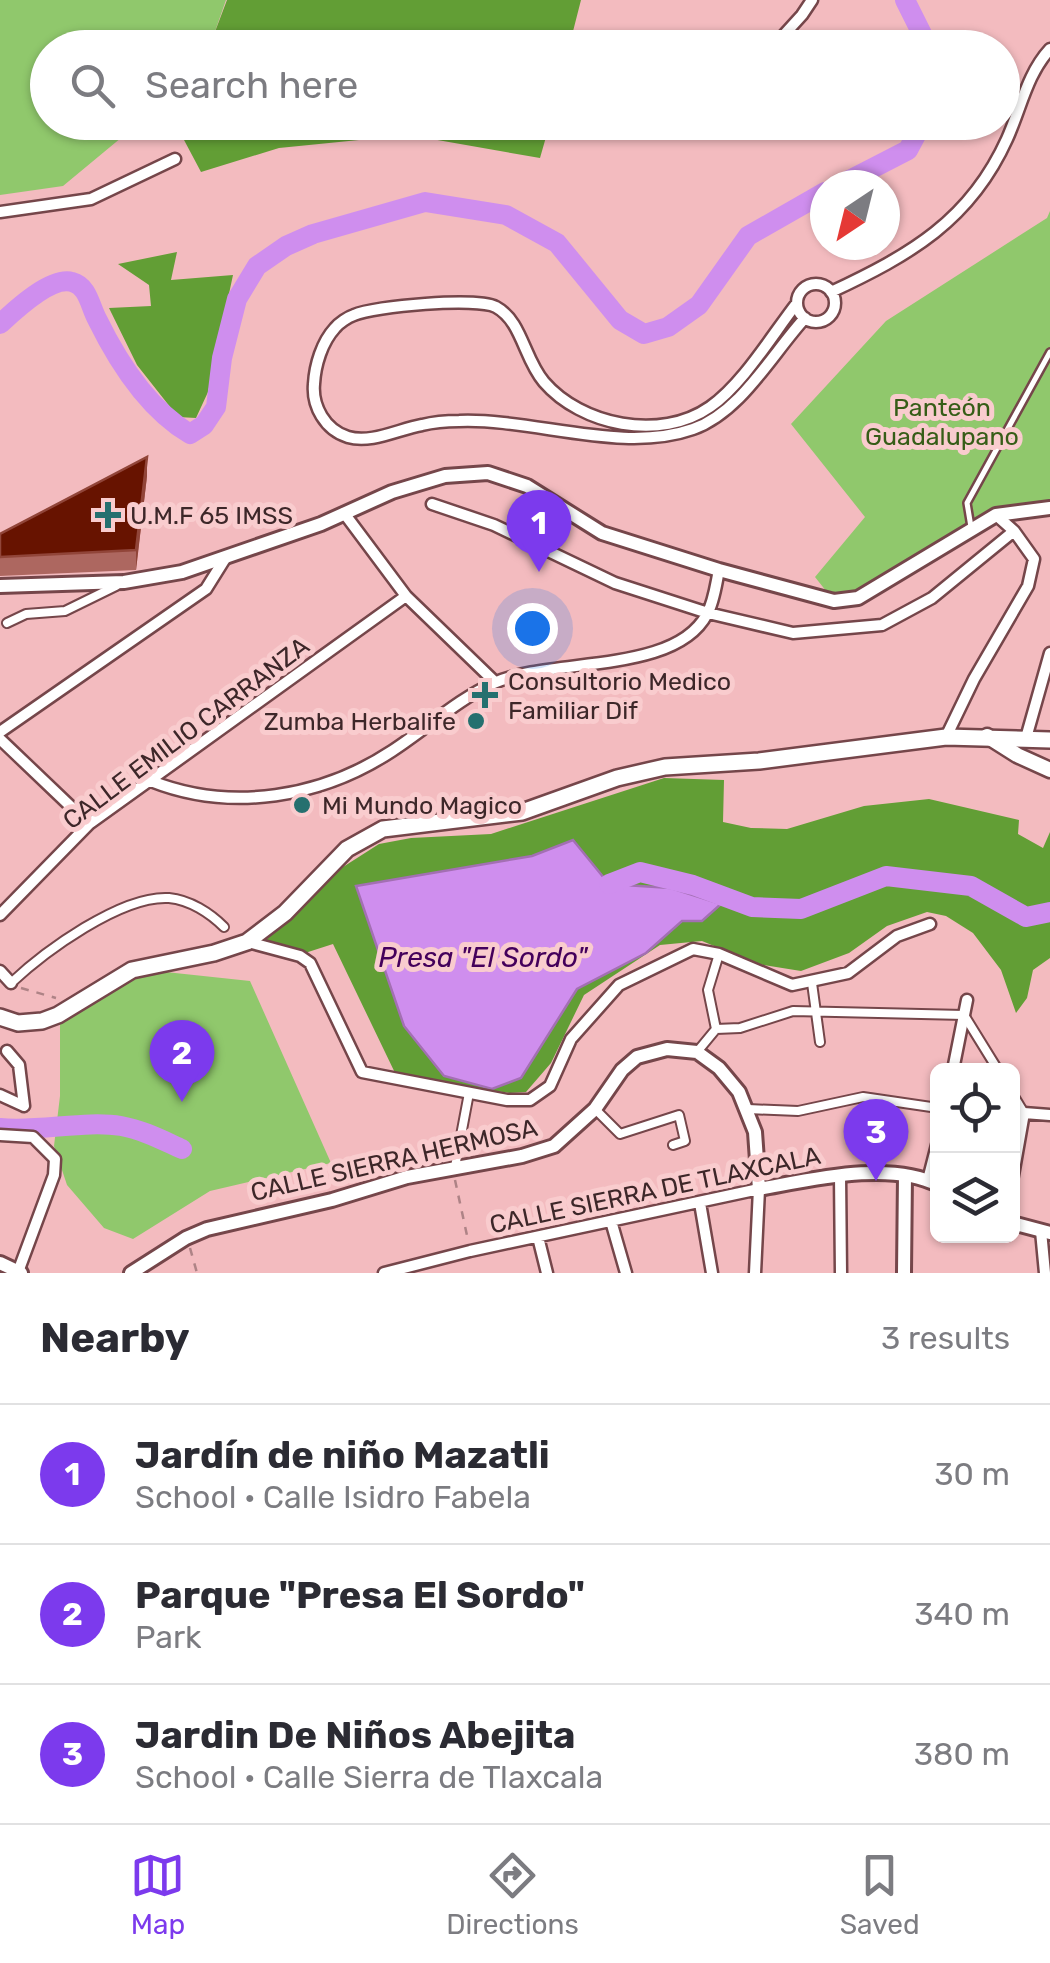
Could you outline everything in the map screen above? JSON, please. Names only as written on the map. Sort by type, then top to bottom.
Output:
[{"type":"main road","points":[[986,736],[1050,770]]},
{"type":"main road","points":[[0,1016],[18,1023],[42,1021],[132,970],[248,942],[348,850],[383,828],[522,812],[617,778],[665,767],[759,760],[946,737],[1050,740]]},
{"type":"street","points":[[789,30],[812,0]]},
{"type":"street","points":[[1020,101],[1030,76],[1050,49]]},
{"type":"street","points":[[831,292],[886,266],[927,240],[972,198],[992,172],[1005,140]]},
{"type":"street","points":[[0,212],[90,199],[175,159]]},
{"type":"street","points":[[797,303],[805,318],[816,322],[832,314],[835,303],[831,292],[822,285],[810,285],[729,391],[708,409],[656,425],[623,424],[588,416],[558,397],[528,359],[514,324],[499,308],[465,300],[355,314],[336,326],[323,346],[314,373],[313,394],[318,412],[346,437],[365,439],[424,424],[488,421],[567,432],[664,437],[696,428],[717,416],[738,398],[805,318]]},
{"type":"street","points":[[0,586],[124,582],[182,572],[320,524],[392,492],[445,476],[488,473],[527,486],[602,533],[834,601],[858,598],[996,515],[1050,508]]},
{"type":"street","points":[[432,504],[494,525],[615,583],[708,613],[793,632],[882,625],[932,598],[1014,531]]},
{"type":"street","points":[[344,513],[406,596],[496,682]]},
{"type":"street","points":[[946,737],[974,678],[1028,586],[1034,560],[1014,531],[996,515]]},
{"type":"street","points":[[89,824],[0,736],[206,589],[227,556]]},
{"type":"street","points":[[152,781],[172,790],[235,798],[271,797],[348,777],[496,682],[635,656],[677,644],[696,630],[708,613],[720,570]]},
{"type":"street","points":[[6,623],[26,614],[65,611],[124,582]]},
{"type":"street","name":"CALLE EMILIO CARRANZA","points":[[0,915],[89,824],[406,596]]},
{"type":"street","points":[[1026,738],[1050,653]]},
{"type":"street","points":[[0,971],[10,983],[54,946],[126,908],[151,900],[171,898],[192,905],[224,927]]},
{"type":"street","points":[[248,942],[310,962],[357,1067],[373,1076],[507,1100],[530,1100],[550,1086],[571,1039],[619,985],[693,949],[719,954],[792,986],[848,972],[897,936],[930,924]]},
{"type":"street","points":[[716,1028],[708,990],[719,954]]},
{"type":"street","points":[[812,983],[820,1042]]},
{"type":"street","points":[[954,1063],[967,1000]]},
{"type":"street","points":[[716,1028],[740,1028],[793,1011],[964,1015]]},
{"type":"street","points":[[964,1015],[994,1063]]},
{"type":"street","points":[[716,1028],[697,1052],[732,1080],[748,1109],[758,1149],[756,1273]]},
{"type":"street","name":"CALLE SIERRA HERMOSA","points":[[130,1273],[186,1238],[231,1222],[332,1200],[407,1177],[522,1156],[554,1146],[595,1109],[622,1070],[637,1057],[666,1049],[697,1052]]},
{"type":"street","points":[[0,1095],[24,1106],[19,1066],[6,1051]]},
{"type":"street","points":[[455,1168],[470,1093]]},
{"type":"street","points":[[748,1109],[798,1111],[863,1098],[930,1107]]},
{"type":"street","points":[[1017,1153],[1024,1113],[1020,1107]]},
{"type":"street","points":[[595,1109],[620,1134],[679,1114],[685,1142],[674,1145]]},
{"type":"street","points":[[1024,1113],[1050,1115]]},
{"type":"street","points":[[0,1135],[33,1138],[55,1159],[54,1174],[19,1272],[0,1263]]},
{"type":"street","points":[[904,1273],[905,1175]]},
{"type":"street","name":"CALLE SIERRA DE TLAXCALA","points":[[384,1273],[758,1189],[840,1176],[905,1175],[930,1181]]},
{"type":"street","points":[[840,1176],[841,1273]]},
{"type":"street","points":[[700,1203],[712,1273]]},
{"type":"street","points":[[611,1222],[626,1273]]},
{"type":"street","points":[[1020,1225],[1045,1232],[1044,1273]]},
{"type":"street","points":[[538,1238],[547,1273]]},
{"type":"lane","points":[[972,529],[966,511],[968,503],[1050,352]]},
{"type":"path","points":[[10,983],[64,1000]]},
{"type":"path","points":[[455,1168],[470,1251]]},
{"type":"path","points":[[186,1238],[198,1273]]},
{"type":"green space","points":[[0,0],[226,0],[215,30],[30,30],[30,140],[118,140],[63,186],[0,195]]},
{"type":"green space","points":[[227,0],[581,0],[573,30],[216,30]]},
{"type":"green space","points":[[184,140],[359,140],[279,148],[201,172]]},
{"type":"green space","points":[[437,140],[545,140],[540,158]]},
{"type":"green space","name":"Panteón Guadalupano","points":[[1050,211],[1050,508],[996,515],[858,598],[834,601],[815,577],[865,517],[791,424],[886,321],[1047,218]]},
{"type":"green space","points":[[177,252],[171,280],[233,275],[208,392],[196,418],[178,417],[137,365],[109,308],[151,306],[149,285],[118,264]]},
{"type":"green space","points":[[664,778],[724,780],[723,822],[751,828],[787,829],[864,806],[929,799],[1019,820],[1018,834],[1043,848],[1050,832],[1050,958],[1033,970],[1027,998],[1016,1013],[1001,970],[973,933],[946,916],[927,912],[887,926],[849,953],[801,971],[758,964],[702,941],[660,945],[584,995],[551,1063],[526,1092],[510,1093],[397,1077],[333,944],[305,953],[265,941],[343,867],[379,844],[411,838],[491,834]]},
{"type":"green space","points":[[147,970],[250,981],[331,1163],[210,1191],[133,1239],[104,1228],[67,1185],[54,1146],[60,1096],[60,1019],[114,983]]},
{"type":"water","name":"Presa \"El Sordo\"","points":[[573,840],[609,884],[671,888],[721,904],[702,921],[682,921],[646,953],[577,989],[521,1078],[492,1089],[444,1076],[404,1026],[356,886],[532,856]]},
{"type":"building","points":[[147,457],[136,550],[0,557],[0,534]]},
{"type":"waterway","points":[[905,0],[920,30]]},
{"type":"waterway","points":[[869,170],[908,150],[913,140]]},
{"type":"waterway","points":[[0,324],[44,289],[63,282],[77,284],[136,383],[161,412],[190,434],[204,425],[216,407],[222,358],[237,299],[257,266],[313,234],[425,202],[506,215],[557,243],[620,320],[644,334],[668,327],[699,305],[748,236],[810,201]]},
{"type":"waterway","points":[[609,884],[640,872],[693,885],[752,907],[801,909],[886,876],[971,886],[1026,917],[1050,912]]},
{"type":"waterway","points":[[0,1128],[121,1126],[182,1149]]},
{"type":"place","name":"U.M.F 65 IMSS","points":[[108,515]]},
{"type":"place","name":"Jardín de niño Mazatli","points":[[539,572]]},
{"type":"place","name":"Consultorio Medico Familiar Dif","points":[[485,695]]},
{"type":"place","name":"Zumba Herbalife","points":[[476,721]]},
{"type":"place","name":"Mi Mundo Magico","points":[[302,805]]},
{"type":"place","name":"Parque \"Presa El Sordo\"","points":[[182,1102]]},
{"type":"place","name":"Jardin De Niños Abejita","points":[[876,1181]]}]
